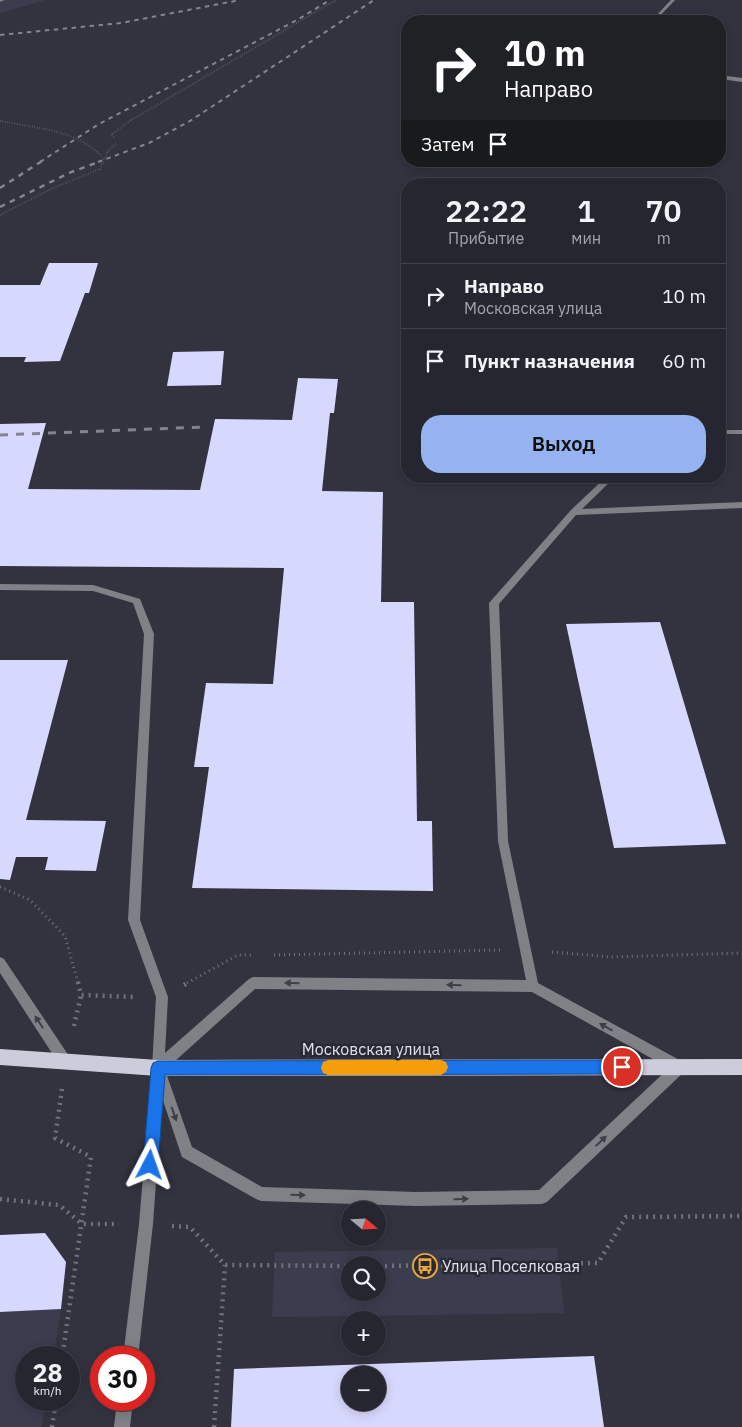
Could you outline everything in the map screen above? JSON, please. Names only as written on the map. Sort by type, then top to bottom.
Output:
[{"type":"main road","name":"Московская улица","points":[[0,1057],[158,1068],[742,1067]]},
{"type":"street","points":[[659,15],[673,0]]},
{"type":"street","points":[[726,78],[742,80]]},
{"type":"street","points":[[726,432],[742,432]]},
{"type":"street","points":[[533,986],[503,841],[494,603],[574,512],[605,483]]},
{"type":"street","points":[[574,512],[742,505]]},
{"type":"street","points":[[0,587],[93,588],[137,601],[149,634],[134,920],[162,998],[146,1224],[131,1346]]},
{"type":"street","points":[[0,963],[66,1063]]},
{"type":"street","points":[[252,983],[533,986],[680,1067],[542,1197],[416,1200],[261,1194],[187,1152],[158,1068],[252,983]]},
{"type":"street","points":[[122,1427],[124,1411]]},
{"type":"path","points":[[114,137],[111,135],[128,122],[336,0]]},
{"type":"path","points":[[0,121],[78,138],[100,152],[104,160]]},
{"type":"path","points":[[0,215],[53,188],[100,169],[108,151],[117,143]]},
{"type":"path","points":[[64,1346],[92,1157],[55,1138],[66,1063],[81,995]]},
{"type":"path","points":[[0,1199],[59,1205],[82,1224],[146,1224],[190,1227],[225,1265],[214,1427]]},
{"type":"path","points":[[386,1266],[598,1262],[626,1217],[742,1216]]},
{"type":"path","points":[[225,1265],[341,1266]]},
{"type":"path","points":[[52,1427],[54,1411]]},
{"type":"shaded area","points":[[0,0],[45,0],[0,13]]},
{"type":"shaded area","points":[[557,1248],[564,1313],[386,1315],[386,1311],[341,1311],[341,1316],[272,1317],[275,1252]]},
{"type":"shaded area","points":[[61,1309],[55,1346],[15,1346],[15,1411],[44,1411],[42,1427],[0,1427],[0,1312]]},
{"type":"building","points":[[49,263],[98,263],[89,293],[85,293],[60,361],[24,362],[26,357],[0,357],[0,285],[40,285]]},
{"type":"building","points":[[224,351],[221,385],[167,386],[173,352]]},
{"type":"building","points":[[298,378],[338,379],[334,413],[330,413],[322,491],[383,492],[381,602],[414,602],[417,821],[432,821],[433,891],[192,888],[209,767],[194,767],[206,683],[273,684],[284,568],[0,566],[0,424],[46,423],[28,489],[200,490],[215,419],[292,420]]},
{"type":"building","points":[[660,622],[726,844],[614,848],[566,624]]},
{"type":"building","points":[[0,660],[68,660],[26,820],[106,821],[96,871],[45,870],[48,857],[16,857],[10,880],[0,879]]},
{"type":"building","points":[[45,1233],[66,1262],[61,1309],[0,1312],[0,1235]]},
{"type":"building","points":[[594,1356],[604,1427],[231,1427],[234,1369]]},
{"type":"railway","points":[[0,35],[121,23],[240,0]]},
{"type":"railway","points":[[40,162],[99,124],[297,20],[330,0]]},
{"type":"railway","points":[[98,162],[149,143],[190,121],[374,0]]},
{"type":"railway","points":[[0,188],[42,161]]},
{"type":"railway","points":[[0,207],[69,173],[101,161]]},
{"type":"railway","points":[[0,435],[204,427]]},
{"type":"slow traffic","points":[[328,1068],[441,1067]]},
{"type":"place","name":"Улица Поселковая","points":[[425,1266]]},
{"type":"route","points":[[150,1165],[158,1068],[622,1067]]}]
